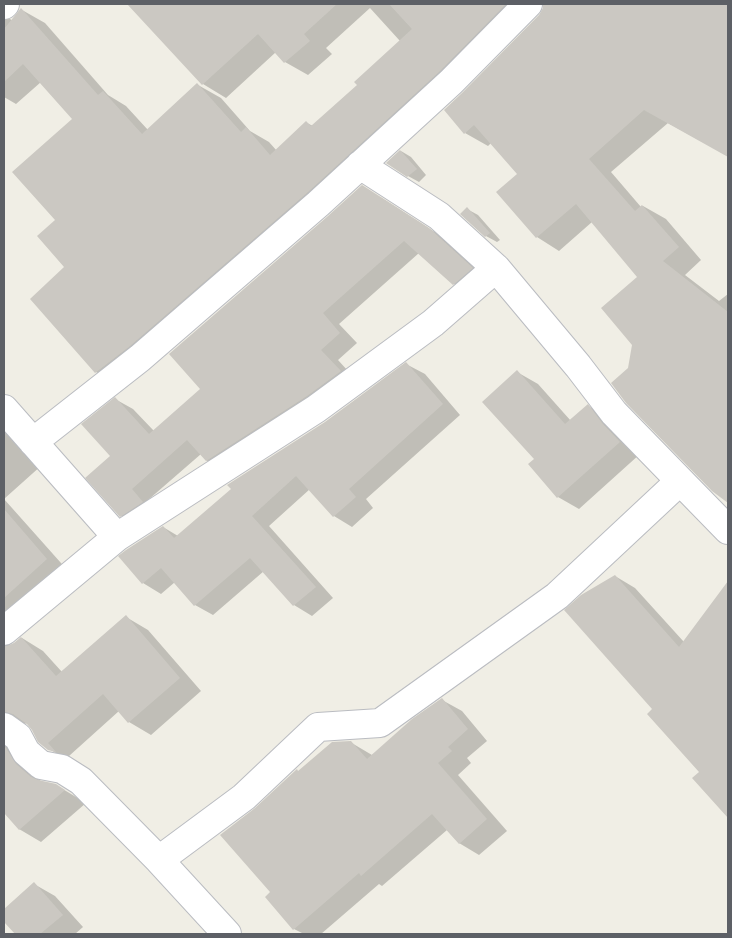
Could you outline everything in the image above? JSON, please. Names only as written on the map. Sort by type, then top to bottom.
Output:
[{"type":"street","points":[[33,442],[140,358],[318,204],[451,82],[528,4]]},
{"type":"street","points":[[360,165],[439,216],[496,268],[578,366],[614,413],[728,530]]},
{"type":"street","points":[[4,631],[117,538],[316,408],[433,323],[496,268]]},
{"type":"street","points":[[4,408],[117,538]]},
{"type":"street","points":[[159,860],[244,797],[318,727],[380,723],[557,596],[680,481]]},
{"type":"street","points":[[4,727],[18,737],[26,752],[41,765],[62,769],[81,781],[159,860],[227,934]]},
{"type":"building","points":[[127,4],[337,4],[304,34],[310,41],[284,63],[258,34],[202,85]]},
{"type":"building","points":[[389,4],[506,4],[440,71],[308,192],[130,346],[95,373],[30,299],[64,267],[37,236],[55,220],[12,172],[72,119],[23,64],[4,82],[4,29],[21,8],[98,95],[103,91],[142,134],[197,83],[241,132],[246,127],[270,155],[306,121],[311,126],[357,85],[354,82],[412,29]]},
{"type":"building","points":[[543,4],[728,4],[728,157],[644,110],[589,159],[635,211],[642,205],[679,247],[663,261],[728,312],[728,503],[712,491],[626,403],[611,383],[628,368],[632,345],[601,308],[637,277],[576,204],[536,238],[496,192],[517,174],[474,125],[464,134],[444,110],[539,15]]},
{"type":"building","points":[[400,150],[417,169],[407,177],[386,163]]},
{"type":"building","points":[[362,185],[429,228],[473,268],[453,285],[404,241],[323,313],[340,333],[321,350],[341,371],[307,396],[206,461],[187,440],[132,489],[143,502],[120,517],[85,478],[110,456],[81,424],[115,397],[149,434],[200,389],[169,354]]},
{"type":"building","points":[[467,207],[490,233],[485,237],[460,214]]},
{"type":"building","points":[[406,362],[443,404],[349,489],[356,497],[333,517],[296,476],[252,516],[316,587],[293,606],[250,558],[194,606],[161,568],[142,584],[118,556],[163,526],[174,538],[231,489],[227,485],[325,422]]},
{"type":"building","points":[[517,370],[565,424],[588,404],[602,423],[620,442],[557,498],[528,464],[534,459],[482,402]]},
{"type":"building","points":[[4,509],[47,559],[4,598]]},
{"type":"building","points":[[615,575],[679,647],[728,581],[728,818],[692,778],[699,772],[647,714],[652,709],[564,610],[581,595]]},
{"type":"building","points":[[126,615],[180,678],[128,723],[103,694],[48,743],[56,752],[48,750],[38,742],[27,724],[13,714],[4,712],[4,646],[14,643],[21,637],[56,676]]},
{"type":"building","points":[[442,698],[468,729],[448,747],[452,751],[438,763],[487,819],[459,844],[432,814],[361,876],[359,873],[293,930],[265,897],[270,892],[220,835],[255,808],[297,769],[298,771],[332,742],[351,741],[367,759],[412,719]]},
{"type":"building","points":[[4,746],[16,764],[31,777],[56,784],[65,790],[19,830],[4,813]]},
{"type":"building","points":[[34,882],[63,915],[40,934],[15,934],[4,922],[4,909]]}]
